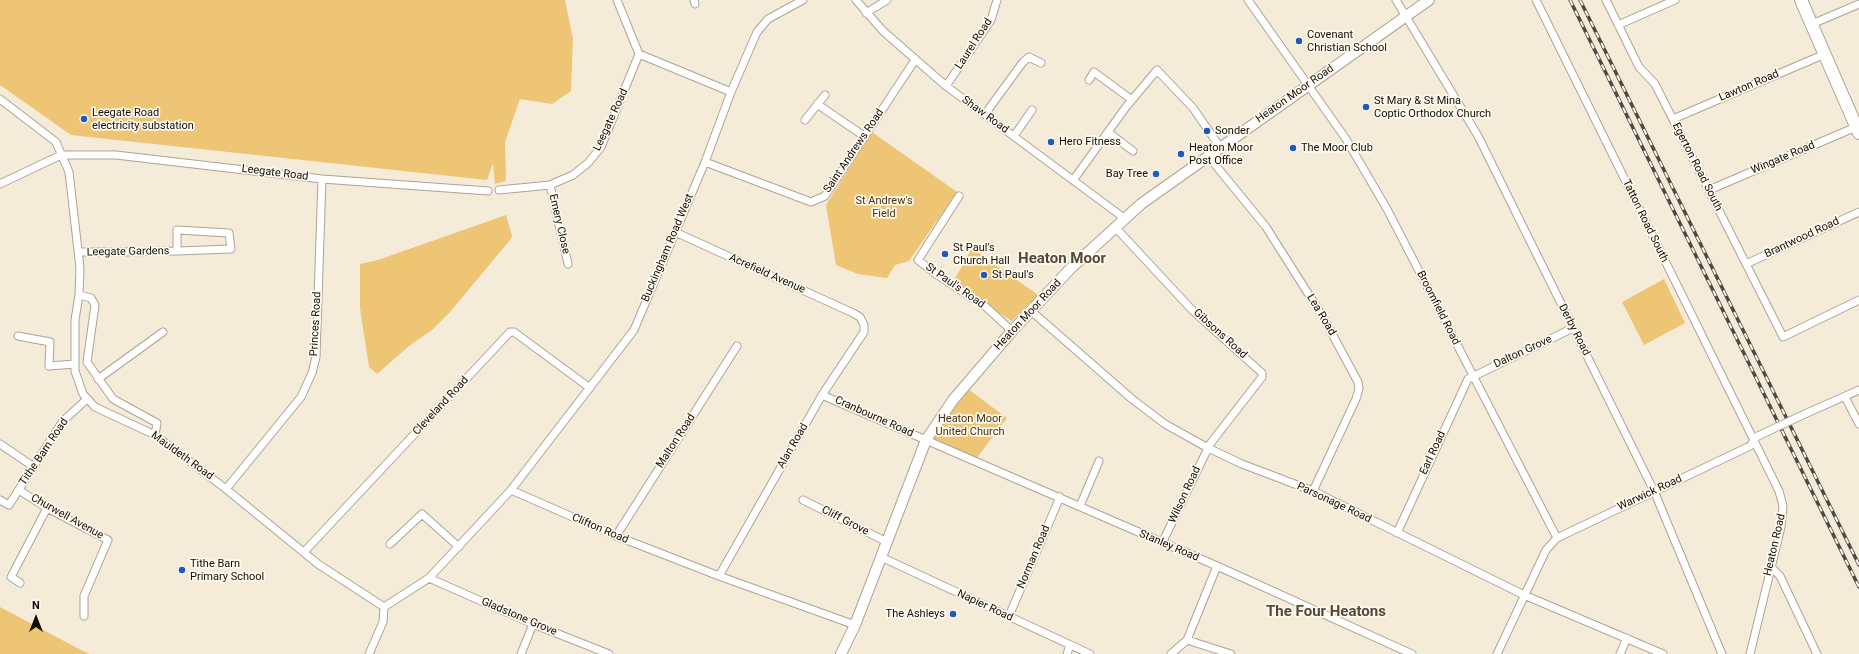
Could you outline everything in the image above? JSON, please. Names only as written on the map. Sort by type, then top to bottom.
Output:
[{"type":"highway","points":[[1801,0],[1858,130]]},
{"type":"main road","name":"Heaton Moor Road","points":[[841,654],[855,625],[926,440],[953,400],[1030,310],[1071,268],[1141,204],[1429,0]]},
{"type":"street","points":[[617,0],[639,54],[731,92]]},
{"type":"street","name":"Buckingham Road West","points":[[511,490],[634,330],[705,162],[731,92],[757,32],[768,19],[803,0]]},
{"type":"street","name":"Shaw Road","points":[[856,0],[866,13],[915,60],[946,86],[1074,179],[1124,218]]},
{"type":"street","points":[[866,13],[887,0]]},
{"type":"street","name":"Laurel Road","points":[[946,86],[991,20],[997,0]]},
{"type":"street","name":"Broomfield Road","points":[[1248,0],[1346,139],[1387,209],[1557,538]]},
{"type":"street","name":"Derby Road","points":[[1396,0],[1478,136],[1654,491],[1722,654]]},
{"type":"street","name":"Tatton Road South","points":[[1536,0],[1756,439]]},
{"type":"street","name":"Egerton Road South","points":[[1606,0],[1639,67],[1655,84],[1673,118],[1783,337],[1859,300]]},
{"type":"street","points":[[1618,25],[1676,0]]},
{"type":"street","points":[[1812,24],[1859,4]]},
{"type":"street","name":"Leegate Road","points":[[499,190],[550,185],[564,180],[588,163],[601,147],[639,54]]},
{"type":"street","name":"Lawton Road","points":[[1673,118],[1825,54]]},
{"type":"street","points":[[985,114],[1029,56],[1041,63]]},
{"type":"street","name":"Saint Andrews Road","points":[[705,162],[811,202],[825,196],[915,60]]},
{"type":"street","points":[[1074,179],[1156,70],[1193,108],[1220,147]]},
{"type":"street","points":[[1089,80],[1094,72],[1132,100]]},
{"type":"street","points":[[805,120],[825,95]]},
{"type":"street","name":"Mauldeth Road","points":[[0,99],[56,142],[69,172],[79,252],[78,295],[75,320],[75,371],[83,394],[95,407],[155,435],[226,489],[318,564],[384,607]]},
{"type":"street","points":[[817,104],[864,136]]},
{"type":"street","points":[[1014,136],[1032,110]]},
{"type":"street","name":"Wingate Road","points":[[1709,190],[1858,130]]},
{"type":"street","points":[[1108,132],[1133,151]]},
{"type":"street","points":[[0,184],[61,154]]},
{"type":"street","name":"Leegate Road","points":[[61,154],[116,155],[322,179],[488,191]]},
{"type":"street","name":"Lea Road","points":[[1208,156],[1266,227],[1323,317],[1358,382],[1356,399],[1313,491]]},
{"type":"street","name":"Princes Road","points":[[226,489],[301,397],[312,373],[316,357],[322,179]]},
{"type":"street","name":"Emery Close","points":[[550,185],[568,264]]},
{"type":"street","name":"St Paul's Road","points":[[959,196],[918,260],[936,274],[986,307],[1012,331]]},
{"type":"street","name":"Brantwood Road","points":[[1746,264],[1859,212]]},
{"type":"street","name":"Gibsons Road","points":[[1115,227],[1193,311],[1262,373],[1262,377],[1227,420],[1208,448]]},
{"type":"street","name":"Leegate Gardens","points":[[79,252],[177,251],[231,249],[229,232],[177,230],[177,251]]},
{"type":"street","name":"Acrefield Avenue","points":[[675,232],[860,317]]},
{"type":"street","points":[[78,295],[91,298],[95,305],[87,362],[113,399],[157,423],[155,435]]},
{"type":"street","name":"Parsonage Road","points":[[1030,310],[1132,399],[1165,424],[1208,448],[1242,464],[1313,491],[1524,595],[1663,654]]},
{"type":"street","name":"Alan Road","points":[[719,576],[822,395],[864,332],[864,325],[860,317]]},
{"type":"street","name":"Dalton Grove","points":[[1472,376],[1573,328]]},
{"type":"street","points":[[98,379],[163,332]]},
{"type":"street","name":"Cleveland Road","points":[[304,552],[510,332],[514,332],[590,388]]},
{"type":"street","points":[[18,336],[50,342],[49,366],[75,364]]},
{"type":"street","name":"Malton Road","points":[[616,536],[737,346]]},
{"type":"street","name":"Earl Road","points":[[1397,533],[1468,379],[1472,376]]},
{"type":"street","name":"Warwick Road","points":[[1498,654],[1546,550],[1557,538],[1750,446],[1756,439],[1807,413],[1859,390]]},
{"type":"street","name":"Cranbourne Road","points":[[822,395],[926,440]]},
{"type":"street","points":[[1845,397],[1859,424]]},
{"type":"street","name":"Tithe Barn Road","points":[[0,500],[9,505],[63,420],[87,398]]},
{"type":"street","name":"Heaton Road","points":[[1750,654],[1782,527],[1783,506],[1779,491],[1756,439]]},
{"type":"street","name":"Stanley Road","points":[[926,440],[1217,566],[1412,654]]},
{"type":"street","points":[[0,444],[34,467]]},
{"type":"street","name":"Wilson Road","points":[[1162,543],[1208,448]]},
{"type":"street","points":[[1080,506],[1100,461]]},
{"type":"street","name":"Churwell Avenue","points":[[19,490],[46,508],[108,540],[84,596],[84,616]]},
{"type":"street","points":[[369,654],[382,622],[384,607],[429,578],[511,490]]},
{"type":"street","name":"Clifton Road","points":[[511,490],[616,536],[719,576],[855,625]]},
{"type":"street","name":"Norman Road","points":[[1009,616],[1060,497]]},
{"type":"street","name":"Cliff Grove","points":[[803,500],[887,542]]},
{"type":"street","points":[[20,583],[11,577],[46,508]]},
{"type":"street","points":[[390,544],[422,514],[459,547]]},
{"type":"street","name":"Napier Road","points":[[881,557],[1090,654]]},
{"type":"street","points":[[1171,654],[1187,640],[1217,566]]},
{"type":"street","points":[[1771,567],[1780,576],[1817,654]]},
{"type":"street","name":"Gladstone Grove","points":[[429,578],[533,624],[609,654]]},
{"type":"street","points":[[521,654],[533,624]]},
{"type":"street","points":[[1620,654],[1627,638]]},
{"type":"street","points":[[1187,640],[1231,654]]},
{"type":"street","points":[[1067,654],[1070,645]]},
{"type":"green space","points":[[0,0],[565,0],[573,39],[571,91],[552,104],[520,99],[505,142],[506,181],[495,184],[493,163],[487,180],[71,135],[0,85]]},
{"type":"green space","name":"St Andrew's Field","points":[[872,132],[957,192],[909,261],[895,265],[887,278],[858,274],[836,265],[826,205]]},
{"type":"green space","points":[[506,215],[512,236],[510,240],[450,312],[432,330],[409,346],[377,374],[369,367],[360,308],[360,264],[378,260]]},
{"type":"green space","points":[[972,248],[1038,295],[1012,321],[952,284]]},
{"type":"green space","points":[[1664,279],[1685,323],[1644,345],[1622,302]]},
{"type":"green space","name":"Heaton Moor United Church","points":[[968,389],[1007,418],[976,459],[930,438],[954,403]]},
{"type":"green space","points":[[0,607],[81,650],[90,654],[0,654]]},
{"type":"railway","points":[[1570,0],[1859,587]]},
{"type":"railway","points":[[1580,0],[1859,565]]},
{"type":"place","name":"Covenant Christian School","points":[[1299,41]]},
{"type":"place","name":"St Mary & St Mina Coptic Orthodox Church","points":[[1366,107]]},
{"type":"place","name":"Leegate Road electricity substation","points":[[84,119]]},
{"type":"place","name":"Sonder","points":[[1207,131]]},
{"type":"place","name":"Hero Fitness","points":[[1051,142]]},
{"type":"place","name":"The Moor Club","points":[[1293,148]]},
{"type":"place","name":"Heaton Moor Post Office","points":[[1181,154]]},
{"type":"place","name":"Bay Tree","points":[[1156,174]]},
{"type":"place","name":"St Paul's Church Hall","points":[[945,254]]},
{"type":"place","name":"St Paul's","points":[[984,275]]},
{"type":"place","name":"Tithe Barn Primary School","points":[[182,570]]},
{"type":"place","name":"The Ashleys","points":[[953,614]]},
{"type":"district","name":"Heaton Moor","points":[[1062,259]]},
{"type":"district","name":"The Four Heatons","points":[[1326,612]]}]
